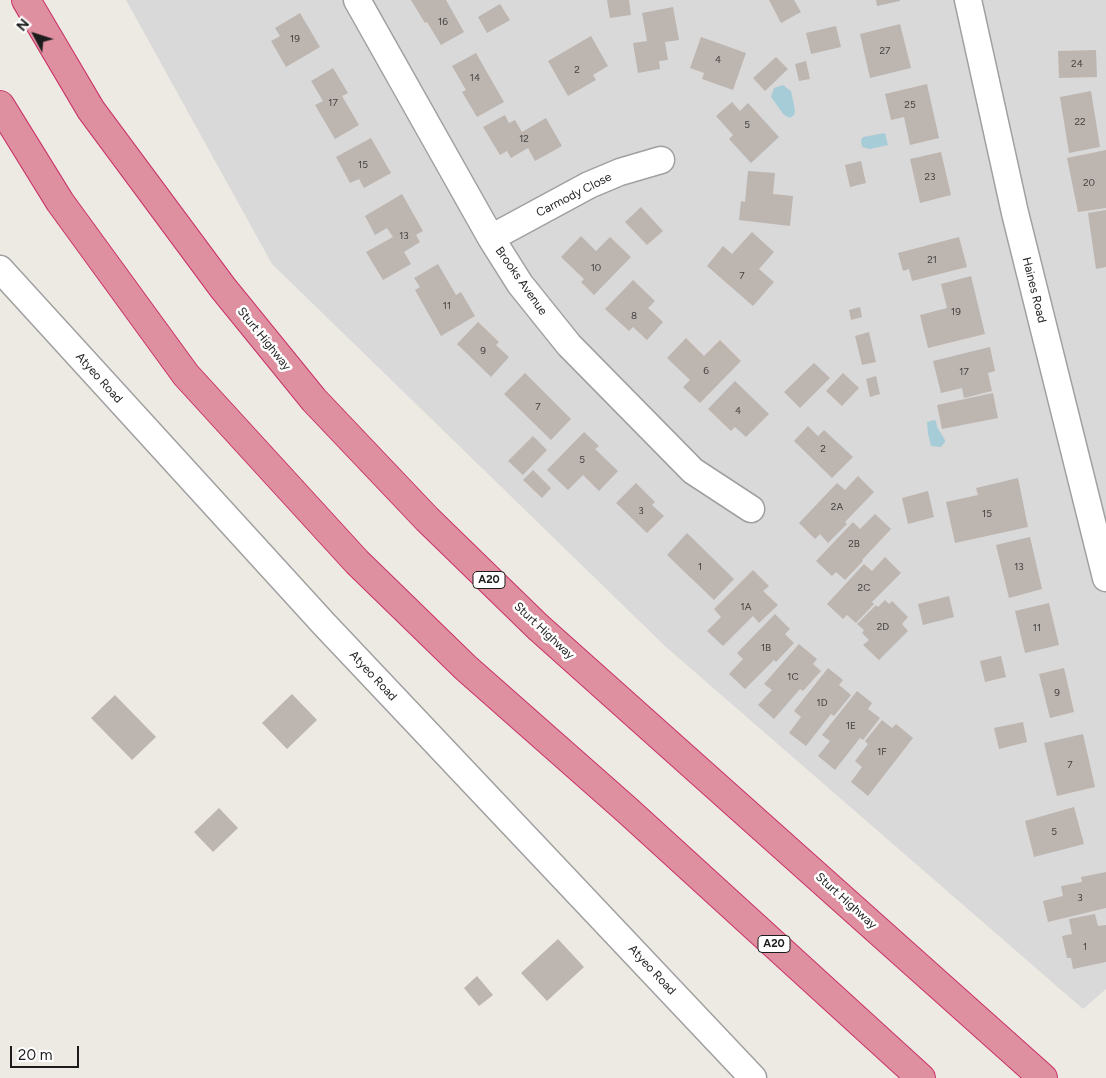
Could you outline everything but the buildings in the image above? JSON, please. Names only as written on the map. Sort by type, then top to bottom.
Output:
[{"type":"highway","name":"Sturt Highway","points":[[26,0],[91,110],[223,288],[314,400],[427,519],[538,627],[1043,1078]]},
{"type":"highway","name":"A20","points":[[0,105],[60,202],[186,375],[357,562],[466,668],[627,810],[921,1078]]},
{"type":"street","name":"Brooks Avenue","points":[[356,0],[491,238],[520,284],[569,346],[693,472],[751,509]]},
{"type":"street","name":"Haines Road","points":[[968,0],[975,40],[1015,213],[1106,578]]},
{"type":"street","name":"Carmody Close","points":[[491,238],[589,185],[620,172],[661,160]]},
{"type":"street","name":"Atyeo Road","points":[[0,269],[324,624],[753,1078]]},
{"type":"shaded area","points":[[126,0],[1106,0],[1106,989],[1083,1009],[666,647],[272,264]]},
{"type":"water","points":[[783,85],[791,91],[794,105],[794,115],[790,118],[784,115],[771,97],[774,88]]},
{"type":"water","points":[[885,133],[888,145],[870,149],[862,147],[861,140],[863,137]]},
{"type":"water","points":[[934,420],[945,440],[941,447],[931,446],[927,422]]}]
